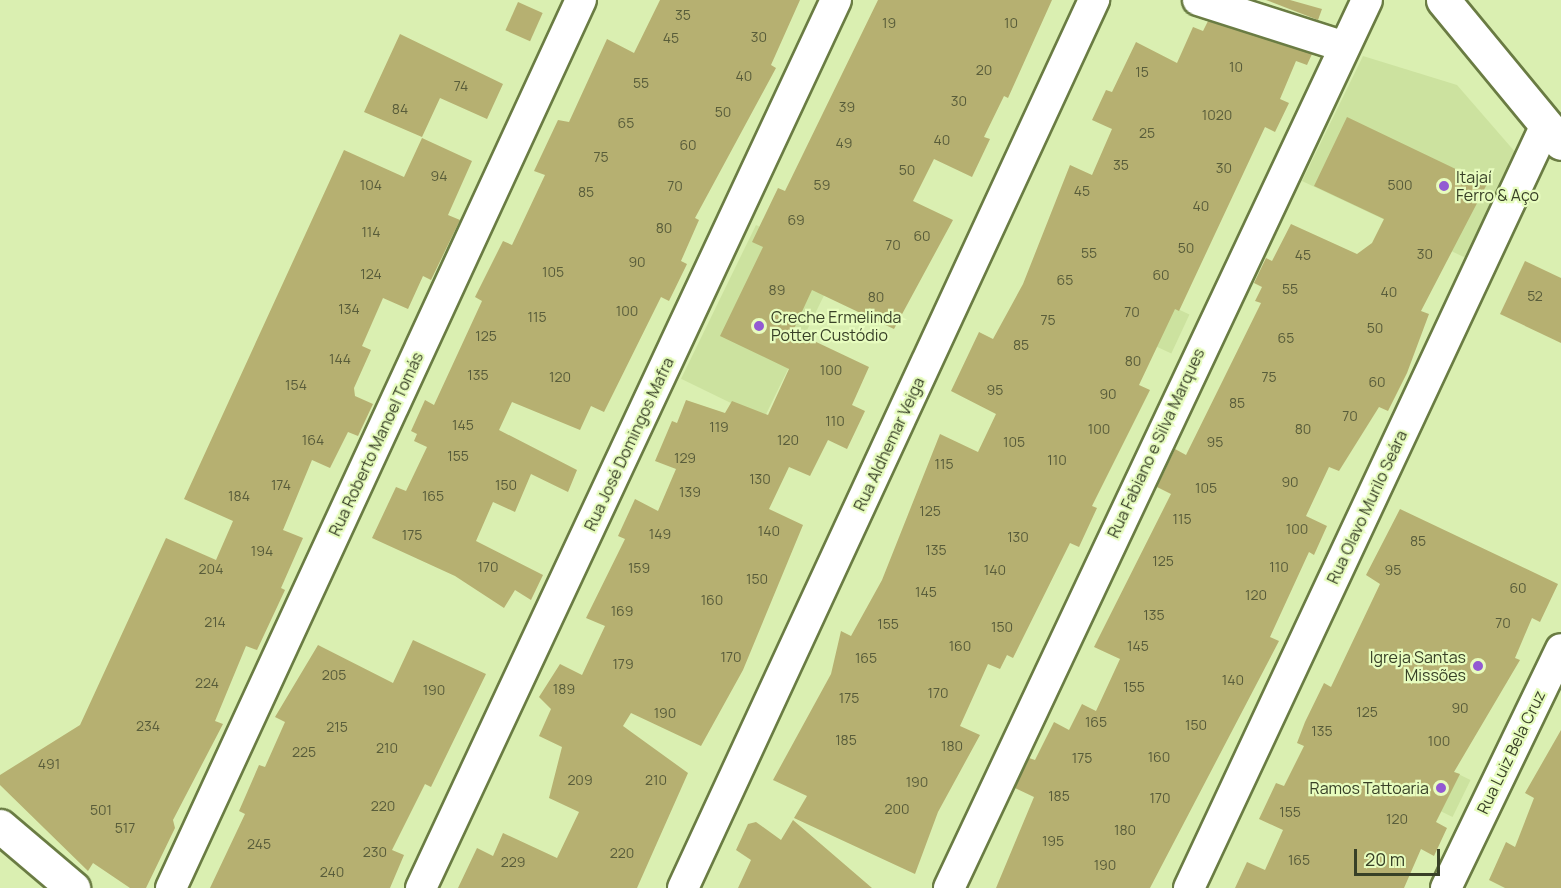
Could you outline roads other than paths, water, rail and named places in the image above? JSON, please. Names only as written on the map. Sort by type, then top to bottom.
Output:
[{"type":"main road","points":[[1443,0],[1554,134]]},
{"type":"main road","points":[[0,826],[73,888]]},
{"type":"street","name":"Rua Roberto Manoel Tomás","points":[[171,888],[581,0]]},
{"type":"street","name":"Rua José Domingos Mafra","points":[[421,888],[836,0]]},
{"type":"street","name":"Rua Aldhemar Veiga","points":[[684,888],[1094,0]]},
{"type":"street","points":[[1198,0],[1342,46]]},
{"type":"street","name":"Rua Fabiano e Silva Marques","points":[[949,888],[1342,46],[1367,0]]},
{"type":"street","name":"Rua Olavo Murilo Seára","points":[[1189,888],[1554,134]]},
{"type":"street","name":"Rua Luiz Bela Cruz","points":[[1446,888],[1561,648]]},
{"type":"place","name":"Itajaí Ferro & Aço","points":[[1444,186]]},
{"type":"place","name":"Creche Ermelinda Potter Custódio","points":[[759,326]]},
{"type":"place","name":"Igreja Santas Missões","points":[[1478,666]]},
{"type":"place","name":"Ramos Tattoaria","points":[[1441,788]]}]
